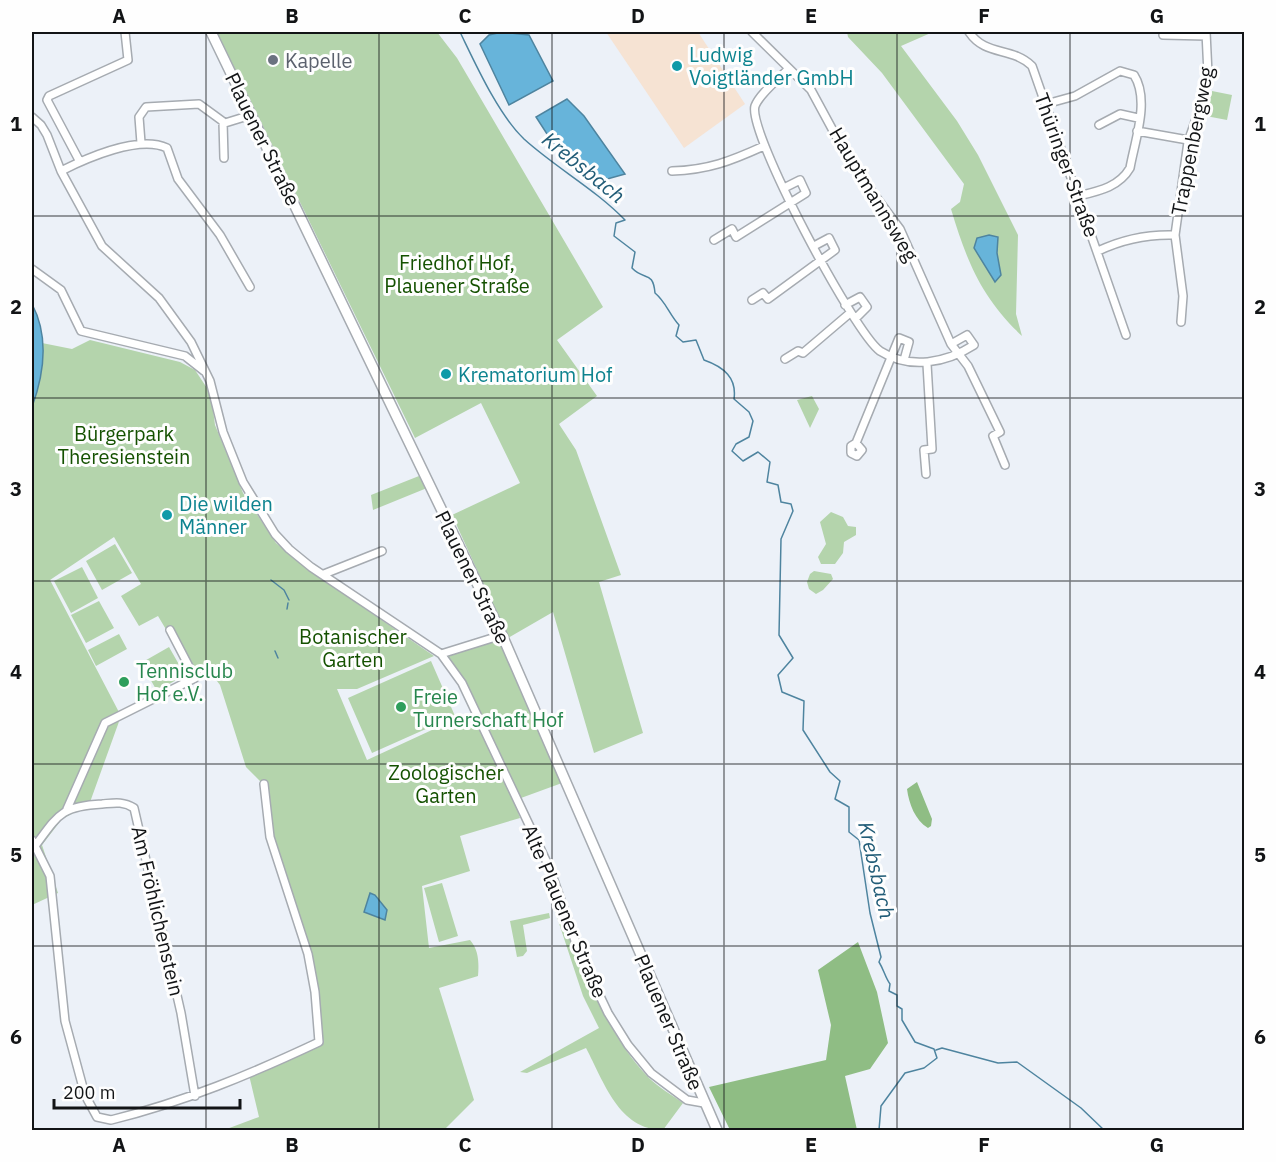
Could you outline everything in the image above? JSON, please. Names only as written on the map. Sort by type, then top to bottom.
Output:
[{"type":"main road","name":"Plauener Straße","points":[[210,32],[502,635],[716,1127]]},
{"type":"street","points":[[80,162],[47,100],[49,96],[128,60],[125,32]]},
{"type":"street","name":"Hauptmannsweg","points":[[752,32],[819,102],[850,162],[900,229],[951,344],[968,366],[1000,432],[993,436],[1005,465]]},
{"type":"street","name":"Thüringer Straße","points":[[969,32],[976,43],[1024,58],[1032,66],[1126,335]]},
{"type":"street","points":[[1162,36],[1206,34]]},
{"type":"street","name":"Trappenbergweg","points":[[1181,322],[1183,296],[1175,235],[1188,140],[1204,96],[1208,74],[1206,34]]},
{"type":"street","points":[[788,69],[755,106],[755,117],[764,146],[784,188],[845,305],[871,343],[892,356],[927,364],[959,355],[974,345],[967,335],[951,344]]},
{"type":"street","points":[[1046,104],[1075,96],[1111,75],[1127,72],[1134,75],[1138,82],[1142,96],[1130,168],[1125,177],[1100,190],[1078,196]]},
{"type":"street","points":[[141,143],[139,117],[146,106],[199,104],[223,122]]},
{"type":"street","points":[[1099,125],[1120,114],[1138,118]]},
{"type":"street","points":[[223,122],[251,115]]},
{"type":"street","name":"Alte Plauener Straße","points":[[32,117],[47,135],[61,171],[102,246],[159,298],[174,315],[196,350],[210,381],[223,432],[243,482],[275,534],[289,549],[441,654],[462,683],[550,869],[579,952],[608,1013],[628,1046],[651,1073],[687,1100],[704,1103]]},
{"type":"street","points":[[223,122],[224,158]]},
{"type":"street","points":[[1137,131],[1188,140]]},
{"type":"street","points":[[61,171],[80,162],[141,143],[167,148],[178,179],[220,236],[250,286]]},
{"type":"street","points":[[672,171],[700,171],[725,164],[764,146]]},
{"type":"street","points":[[714,240],[732,229],[736,237],[806,193],[800,180],[784,188]]},
{"type":"street","points":[[1098,251],[1116,242],[1142,236],[1175,235]]},
{"type":"street","points":[[752,300],[763,293],[768,299],[835,250],[829,238],[814,246]]},
{"type":"street","points":[[32,268],[62,290],[81,331],[185,356],[202,369],[210,381]]},
{"type":"street","points":[[785,359],[798,351],[803,353],[852,316],[867,308],[860,297],[845,305]]},
{"type":"street","points":[[856,443],[899,338],[909,342],[904,360]]},
{"type":"street","points":[[926,474],[924,450],[932,449],[927,364]]},
{"type":"street","points":[[324,574],[382,551]]},
{"type":"street","points":[[170,630],[195,678],[105,723],[67,809],[33,843],[50,876],[65,1022],[91,1109],[97,1117],[111,1120],[195,1096],[249,1075],[319,1042],[315,992],[308,954],[270,837],[264,784]]},
{"type":"street","points":[[441,654],[502,635]]},
{"type":"street","name":"Am Fröhlichenstein","points":[[67,809],[75,806],[118,803],[134,808],[181,1013],[195,1096]]},
{"type":"street","points":[[716,1127],[723,1131]]},
{"type":"shaded area","name":"Ludwig Voigtländer GmbH","points":[[606,32],[698,32],[745,104],[684,148]]},
{"type":"green space","name":"Friedhof Hof, Plauener Straße","points":[[217,32],[437,32],[457,58],[603,307],[557,340],[597,396],[559,424],[576,450],[621,575],[599,582],[643,733],[594,753],[553,612],[508,638],[452,515],[520,483],[481,403],[415,438]]},
{"type":"green space","points":[[847,32],[933,32],[901,46],[957,121],[978,155],[1018,235],[1016,314],[1022,336],[986,293],[963,246],[951,209],[960,202],[964,184],[882,73],[848,37]]},
{"type":"green space","points":[[1212,91],[1232,95],[1227,120],[1206,116]]},
{"type":"green space","name":"Bürgerpark Theresienstein","points":[[90,340],[180,362],[195,370],[211,394],[215,425],[243,493],[276,543],[309,570],[434,656],[357,689],[337,689],[367,760],[460,717],[476,718],[512,794],[520,818],[460,836],[470,871],[422,886],[429,948],[470,940],[477,953],[478,962],[478,976],[439,988],[474,1100],[444,1130],[224,1130],[259,1117],[249,1075],[319,1042],[308,954],[270,837],[264,785],[246,767],[220,685],[211,673],[195,678],[158,616],[139,626],[121,596],[141,584],[114,537],[50,580],[121,716],[89,805],[62,819],[42,845],[58,893],[32,905],[32,341],[72,349]]},
{"type":"green space","points":[[812,396],[819,409],[810,428],[797,400]]},
{"type":"green space","points":[[419,476],[427,488],[373,510],[371,495]]},
{"type":"green space","points":[[831,512],[843,517],[848,526],[856,527],[856,535],[844,542],[843,553],[835,564],[821,564],[818,557],[826,544],[820,522]]},
{"type":"green space","points":[[115,544],[132,573],[102,590],[86,561]]},
{"type":"green space","points":[[82,567],[98,598],[71,613],[54,581]]},
{"type":"green space","points":[[814,571],[831,574],[833,579],[816,594],[809,589],[807,582]]},
{"type":"green space","points":[[99,601],[114,628],[86,643],[71,615]]},
{"type":"green space","points":[[119,634],[127,649],[96,666],[88,650]]},
{"type":"green space","points":[[499,638],[562,783],[521,798],[447,655]]},
{"type":"green space","points":[[169,647],[185,675],[157,691],[141,663]]},
{"type":"green space","name":"Freie Turnerschaft Hof","points":[[431,661],[455,716],[372,753],[348,698]]},
{"type":"green space","points":[[917,782],[932,819],[931,826],[928,828],[916,816],[908,795],[907,789]]},
{"type":"green space","points":[[442,883],[458,936],[439,942],[424,888]]},
{"type":"green space","points":[[552,902],[555,902],[594,995],[619,1040],[649,1078],[683,1103],[663,1130],[648,1128],[635,1122],[624,1113],[607,1089],[586,1048],[527,1073],[520,1072],[599,1028],[583,996]]},
{"type":"green space","points":[[549,913],[550,918],[523,925],[527,951],[523,956],[517,957],[510,921]]},
{"type":"green space","points":[[858,942],[877,992],[888,1043],[870,1069],[845,1076],[857,1130],[730,1130],[709,1087],[826,1060],[831,1025],[818,970]]},
{"type":"water","points":[[502,32],[529,35],[553,81],[509,105],[480,44],[489,35]]},
{"type":"water","points":[[567,99],[584,116],[625,174],[593,183],[560,154],[536,117]]},
{"type":"water","points":[[989,235],[998,237],[997,253],[1001,275],[995,282],[974,248],[977,238]]},
{"type":"water","points":[[32,304],[41,329],[43,355],[32,407]]},
{"type":"water","points":[[370,893],[375,895],[387,910],[385,920],[364,912]]},
{"type":"waterway","name":"Krebsbach","points":[[460,32],[488,89],[514,129],[536,150],[601,198],[625,220],[616,223],[614,236],[635,252],[632,268],[652,281],[655,293],[679,325],[676,336],[683,342],[696,340],[704,360],[718,366],[728,374],[733,385],[734,399],[749,412],[753,421],[749,437],[736,444],[732,451],[743,461],[758,452],[770,462],[767,482],[778,485],[781,502],[791,504],[793,511],[781,539],[779,635],[793,658],[778,675],[782,692],[804,701],[803,730],[830,772],[840,781],[835,799],[849,807],[849,832],[859,840],[870,913],[881,957],[879,962],[890,984],[889,991],[897,995],[897,1006],[902,1009],[902,1020],[915,1042],[934,1049],[937,1058],[924,1068],[905,1073],[881,1106],[879,1130]]},
{"type":"waterway","points":[[271,580],[284,590],[289,600]]},
{"type":"waterway","points":[[287,609],[288,603]]},
{"type":"waterway","points":[[275,651],[278,658]]},
{"type":"waterway","points":[[936,1050],[942,1048],[998,1063],[1017,1062],[1081,1108],[1104,1130]]},
{"type":"place","name":"Kapelle","points":[[273,60]]},
{"type":"place","name":"Ludwig Voigtländer GmbH","points":[[677,66]]},
{"type":"place","name":"Krematorium Hof","points":[[446,374]]},
{"type":"place","name":"Die wilden Männer","points":[[167,515]]},
{"type":"place","name":"Tennisclub Hof e.V.","points":[[124,682]]},
{"type":"place","name":"Freie Turnerschaft Hof","points":[[401,707]]},
{"type":"park label","name":"Botanischer Garten","points":[[353,648]]},
{"type":"park label","name":"Zoologischer Garten","points":[[446,784]]}]
